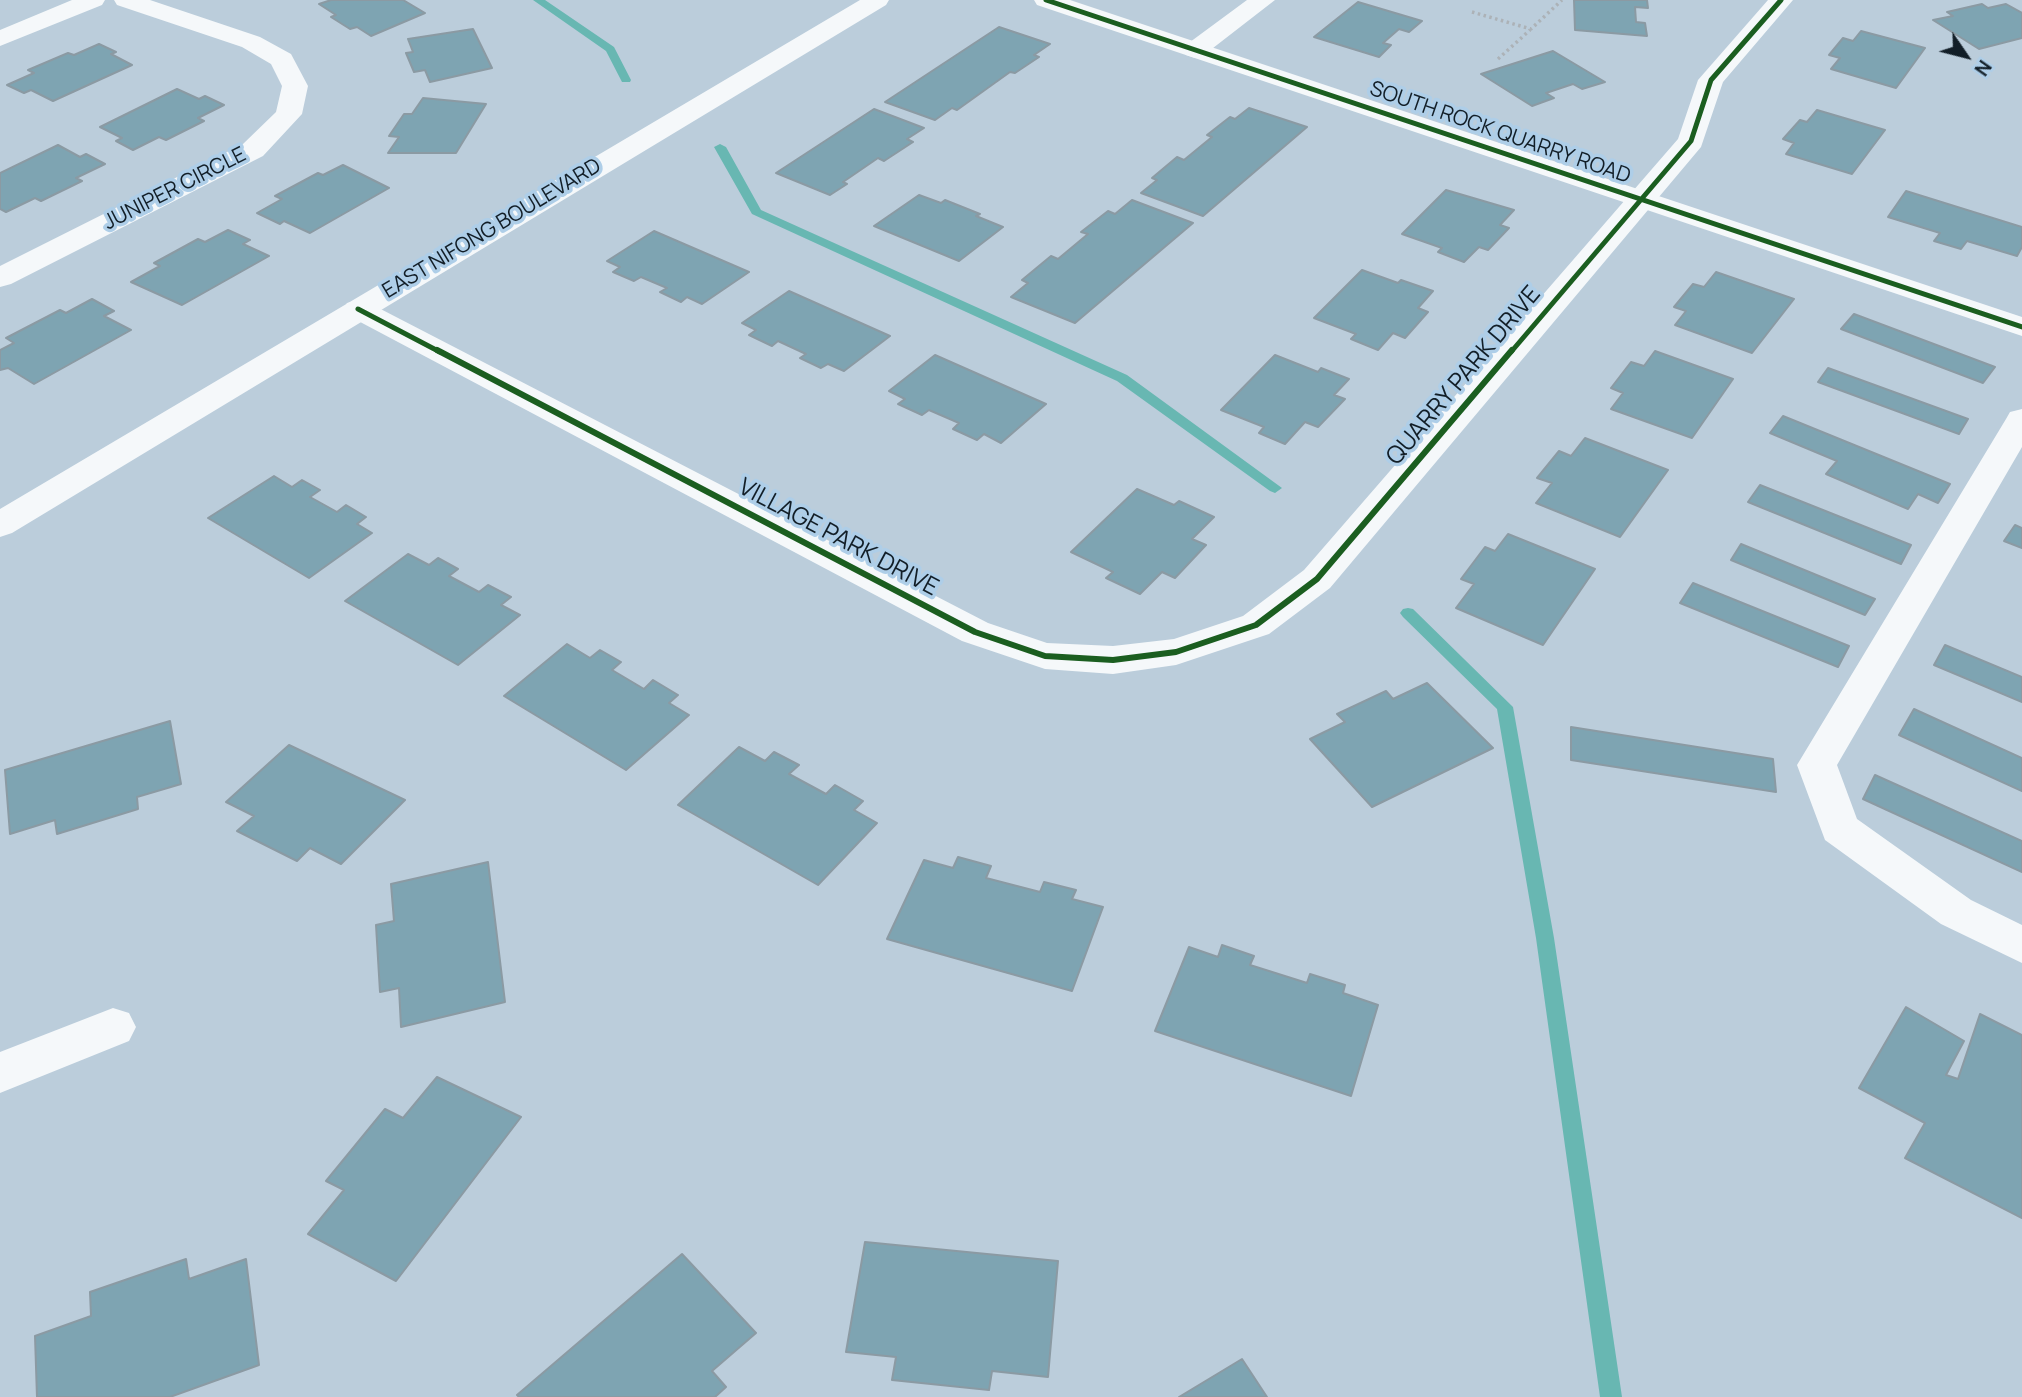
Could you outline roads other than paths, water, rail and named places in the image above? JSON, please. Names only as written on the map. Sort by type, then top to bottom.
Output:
[{"type":"street","points":[[0,39],[93,0]]},
{"type":"street","name":"JUNIPER CIRCLE","points":[[0,278],[253,150],[289,114],[295,86],[282,59],[251,42],[126,0]]},
{"type":"street","name":"EAST NIFONG BOULEVARD","points":[[0,525],[877,0]]},
{"type":"street","name":"SOUTH ROCK QUARRY ROAD","points":[[1046,0],[2022,327]]},
{"type":"street","points":[[1195,50],[1263,0]]},
{"type":"street","name":"QUARRY PARK DRIVE","points":[[1317,579],[1692,141],[1711,80],[1781,0]]},
{"type":"street","name":"VILLAGE PARK DRIVE","points":[[358,309],[975,632],[1045,656],[1113,660],[1176,652],[1256,625],[1317,579]]},
{"type":"street","points":[[2022,419],[1817,765],[1840,829],[1956,912],[2022,945]]},
{"type":"street","points":[[0,1073],[113,1027]]},
{"type":"waterway","points":[[538,0],[610,49],[626,80]]},
{"type":"waterway","points":[[720,147],[756,212],[1122,378],[1275,488]]},
{"type":"waterway","points":[[1408,613],[1505,707],[1545,938],[1611,1397]]}]
